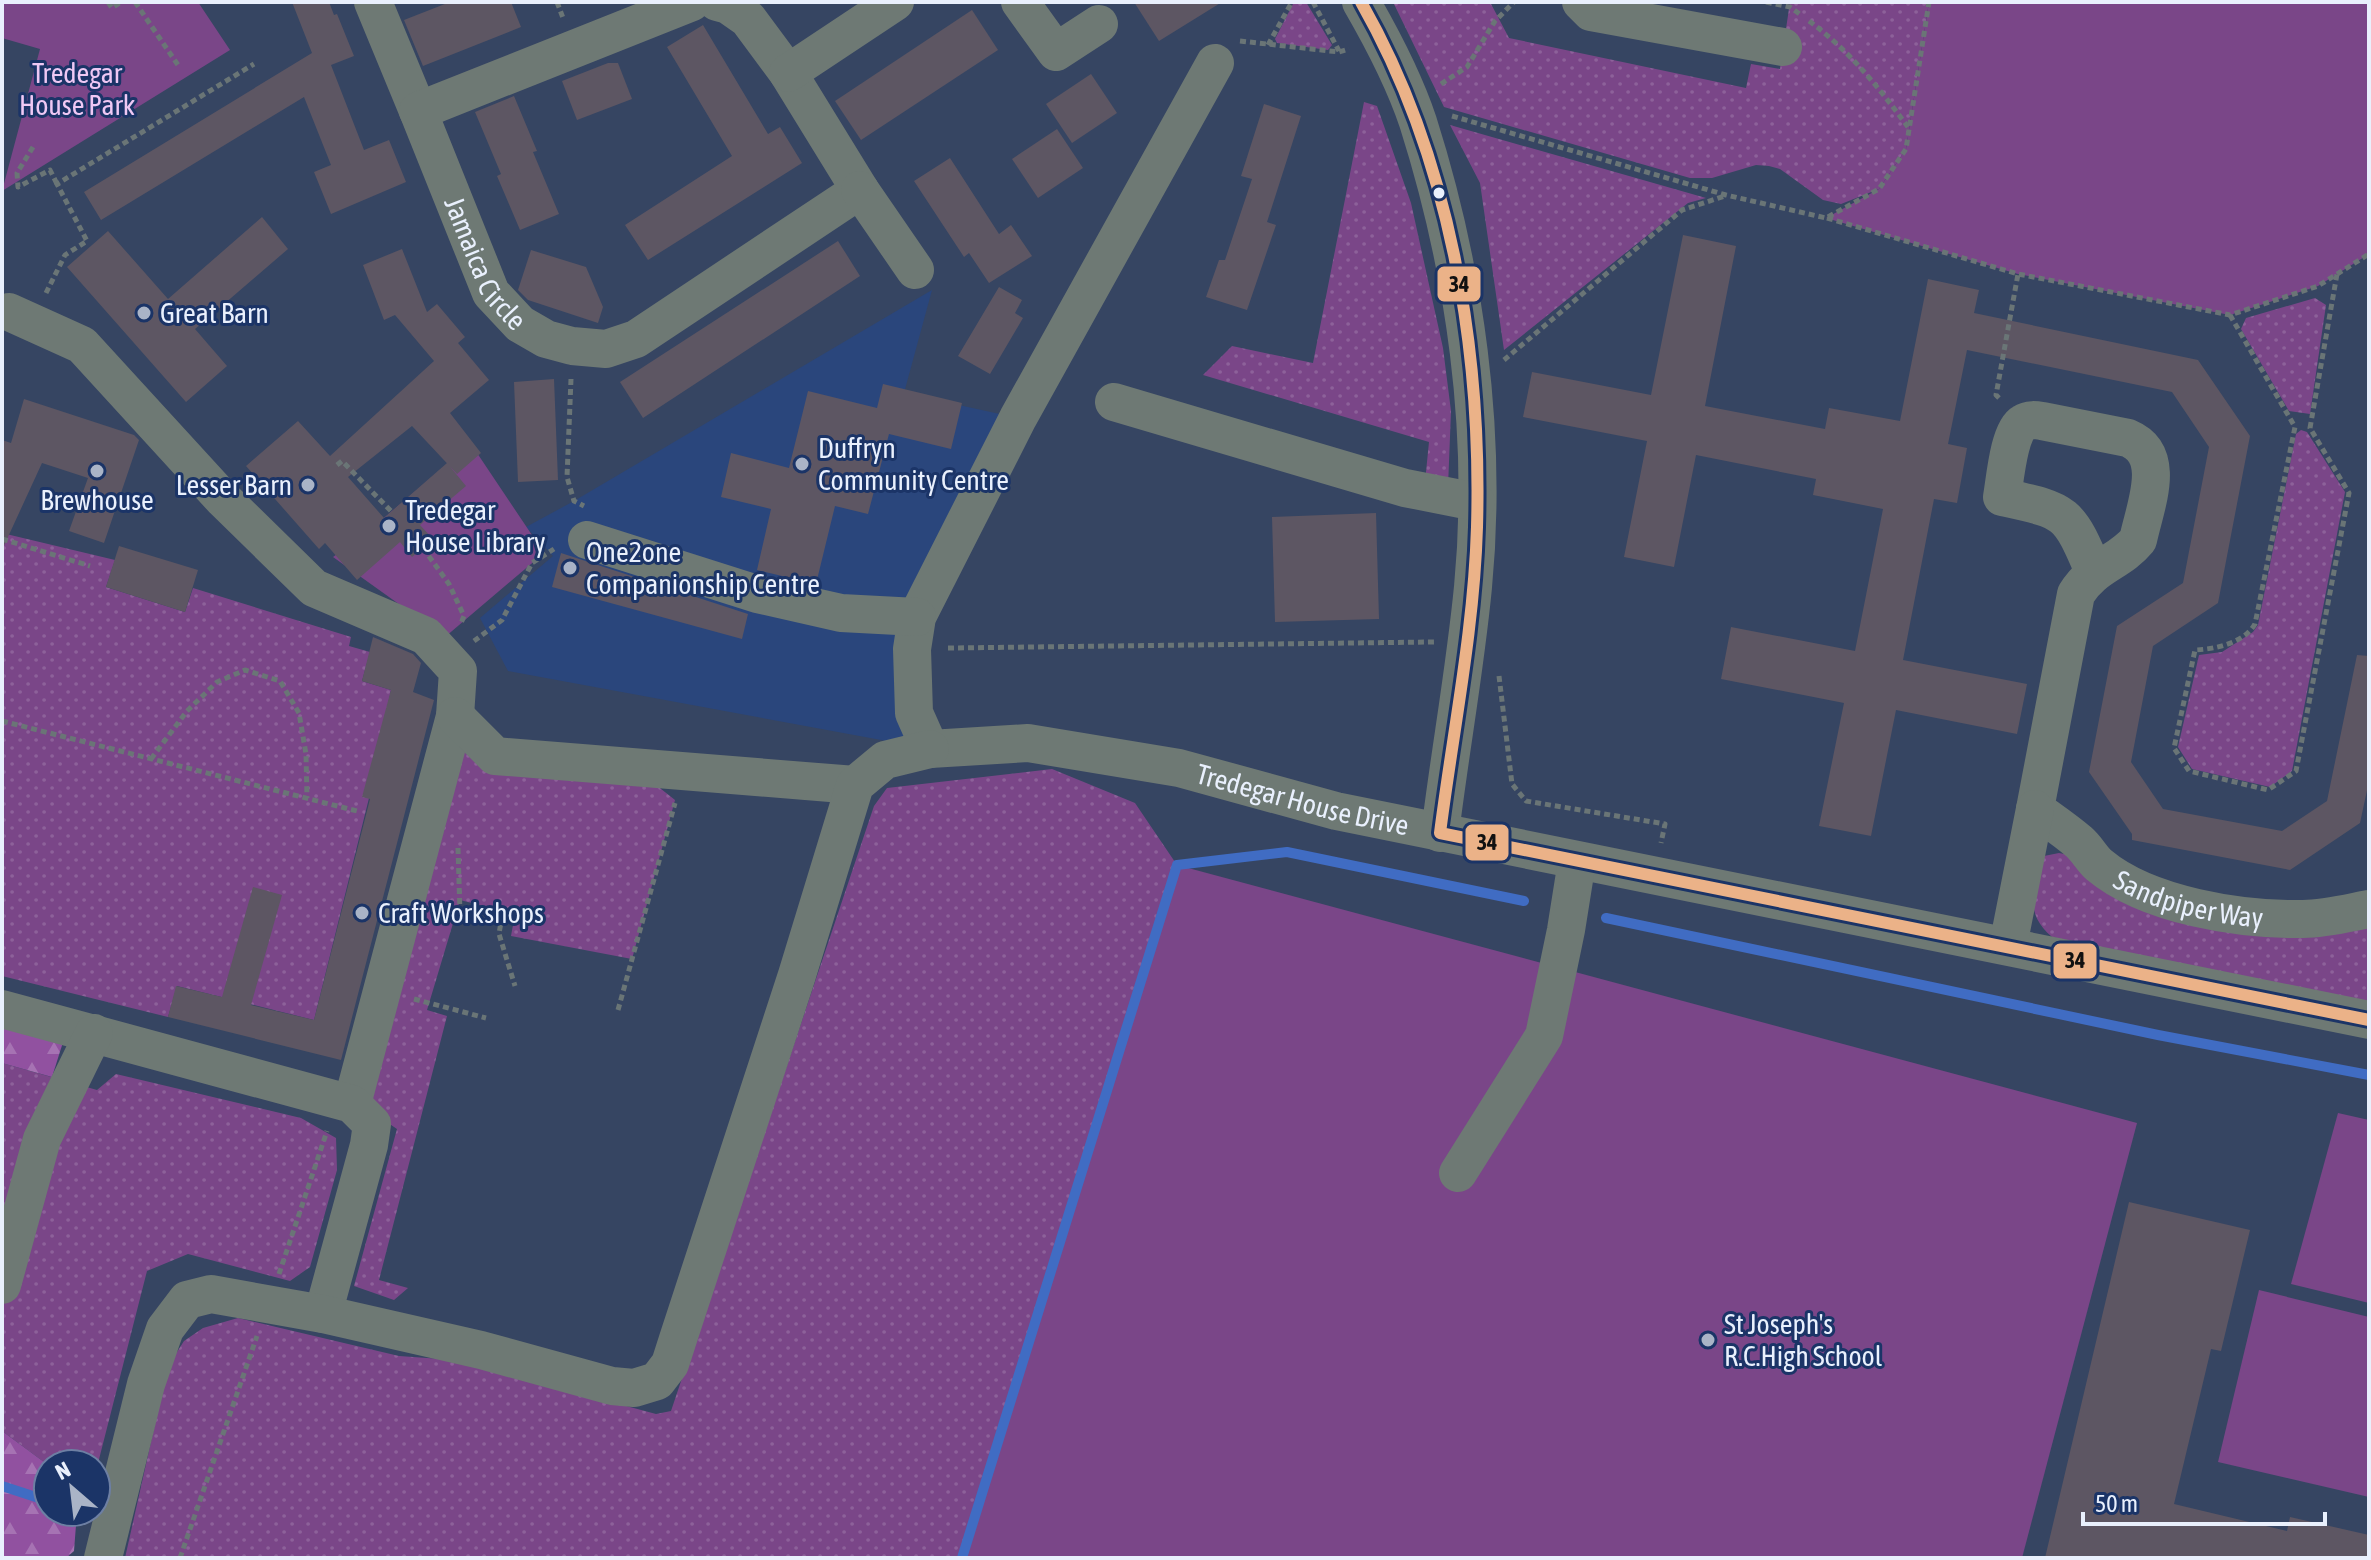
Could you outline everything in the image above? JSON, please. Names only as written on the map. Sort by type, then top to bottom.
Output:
[{"type":"street","name":"Jamaica Circle","points":[[373,2],[491,293],[520,324],[546,339],[572,346],[606,349],[636,339],[860,190]]},
{"type":"street","points":[[418,111],[692,2]]},
{"type":"street","points":[[717,2],[728,5],[748,19],[788,73],[860,190],[915,270]]},
{"type":"street","points":[[788,73],[895,2]]},
{"type":"street","points":[[1020,2],[1056,52],[1099,24]]},
{"type":"street","points":[[1361,2],[1383,41],[1417,120],[1450,244],[1471,369],[1476,439],[1473,585],[1440,833]]},
{"type":"street","points":[[1581,2],[1591,12],[1783,47]]},
{"type":"street","points":[[930,749],[914,713],[914,633],[1018,418],[1215,63]]},
{"type":"street","points":[[20,317],[82,345],[223,499],[314,588],[426,636],[458,671],[455,716],[352,1104]]},
{"type":"street","points":[[1114,402],[1405,488],[1476,502]]},
{"type":"street","points":[[2008,946],[2076,594],[2094,572],[2132,548],[2138,540],[2153,469],[2150,457],[2139,443],[2128,438],[2042,421],[2021,423],[2012,442],[2002,497],[2055,509],[2074,528],[2094,572]]},
{"type":"street","points":[[587,540],[757,594],[914,633]]},
{"type":"street","points":[[103,1558],[146,1384],[165,1329],[187,1300],[211,1294],[323,1314],[481,1350],[612,1386],[634,1388],[657,1381],[670,1364],[797,975],[855,785],[495,756],[455,716]]},
{"type":"street","name":"Tredegar House Drive","points":[[855,785],[885,760],[930,749],[1028,743],[1179,768],[1336,811],[2369,1020]]},
{"type":"street","name":"Sandpiper Way","points":[[2035,809],[2081,844],[2099,865],[2160,897],[2206,909],[2271,919],[2307,919],[2369,909]]},
{"type":"street","points":[[1458,1173],[1544,1036],[1577,861]]},
{"type":"street","points":[[2,1009],[352,1104],[372,1124],[323,1314]]},
{"type":"street","points":[[2,1285],[42,1139],[94,1033]]},
{"type":"path","points":[[108,2],[112,8],[121,2]]},
{"type":"path","points":[[135,2],[178,65]]},
{"type":"path","points":[[1268,45],[1292,2]]},
{"type":"path","points":[[1313,2],[1339,52]]},
{"type":"path","points":[[1430,92],[1467,67],[1495,21],[1514,2]]},
{"type":"path","points":[[1766,2],[1790,7],[1832,38],[1871,78],[1909,129]]},
{"type":"path","points":[[1826,218],[1879,189],[1906,149],[1929,2]]},
{"type":"path","points":[[1215,63],[1233,40],[1339,52],[1383,41]]},
{"type":"path","points":[[57,184],[254,64]]},
{"type":"path","points":[[1439,112],[1726,195],[1826,218],[2018,274],[2230,315],[2318,286],[2369,254]]},
{"type":"path","points":[[20,317],[65,255],[87,241],[50,170],[18,187],[17,173],[33,147]]},
{"type":"path","points":[[1493,369],[1682,210],[1726,195]]},
{"type":"path","points":[[2018,274],[1996,395],[2021,423]]},
{"type":"path","points":[[2230,315],[2295,427],[2255,624],[2252,630],[2218,649],[2195,650],[2174,748],[2189,771],[2268,790],[2296,771],[2349,493],[2310,428],[2337,274]]},
{"type":"path","points":[[572,346],[567,477],[574,501]]},
{"type":"path","points":[[2295,427],[2310,428]]},
{"type":"path","points":[[337,465],[342,461],[391,511]]},
{"type":"path","points":[[2,539],[90,566]]},
{"type":"path","points":[[486,632],[502,620],[532,563],[544,553],[564,544],[587,540]]},
{"type":"path","points":[[423,548],[449,584],[464,616],[449,658]]},
{"type":"path","points":[[914,633],[1467,641]]},
{"type":"path","points":[[1498,669],[1512,784],[1526,801],[1665,824],[1655,875]]},
{"type":"path","points":[[151,759],[187,711],[217,682],[245,670],[280,681],[299,713],[306,754],[307,798]]},
{"type":"path","points":[[2,721],[357,811]]},
{"type":"path","points":[[618,1010],[675,800]]},
{"type":"path","points":[[431,808],[454,824],[459,857],[460,913],[501,922],[499,934],[515,986]]},
{"type":"path","points":[[382,990],[486,1018]]},
{"type":"shaded area","points":[[932,290],[904,393],[1018,418],[917,617],[930,749],[508,671],[480,618],[553,556],[526,527]]},
{"type":"green space","name":"Tredegar House Park","points":[[2,2],[198,2],[230,50],[2,191],[40,49],[2,38]]},
{"type":"green space","points":[[1294,2],[1306,2],[1332,45],[1328,50],[1277,43],[1275,39]]},
{"type":"green space","points":[[1393,2],[1490,2],[1509,38],[1746,88],[1751,64],[1780,69],[1790,2],[1929,2],[1906,149],[1879,189],[1841,204],[1823,200],[1780,169],[1769,166],[1756,165],[1712,178],[1690,178],[1444,107]]},
{"type":"green space","points":[[1929,2],[2369,2],[2369,254],[2318,286],[2230,315],[2018,274],[1826,218],[1879,189],[1906,149]]},
{"type":"green space","points":[[1364,102],[1377,106],[1411,203],[1443,348],[1451,411],[1448,487],[1425,482],[1429,442],[1203,375],[1232,346],[1313,363]]},
{"type":"green space","points":[[1450,125],[1706,198],[1688,203],[1504,350],[1480,183]]},
{"type":"green space","points":[[2315,298],[2326,305],[2310,414],[2289,411],[2241,329],[2246,318]]},
{"type":"green space","points":[[2301,430],[2307,432],[2345,492],[2292,771],[2270,787],[2192,769],[2178,747],[2199,655],[2222,652],[2253,632],[2258,625],[2296,434]]},
{"type":"green space","points":[[471,444],[544,553],[445,637],[333,557],[365,534]]},
{"type":"green space","points":[[2,533],[115,560],[106,587],[185,612],[193,588],[351,637],[349,646],[370,652],[362,681],[391,690],[369,798],[314,1020],[177,986],[168,1017],[2,976]]},
{"type":"green space","points":[[462,751],[651,781],[675,800],[632,959],[511,936],[515,914],[460,900],[427,1010],[447,1016],[379,1280],[408,1288],[394,1300],[354,1286],[397,1129],[372,1112],[363,1099]]},
{"type":"green space","points":[[1052,769],[1135,803],[1177,865],[962,1558],[125,1558],[168,1366],[184,1341],[203,1328],[238,1318],[399,1356],[455,1360],[656,1414],[671,1411],[874,806],[887,788]]},
{"type":"green space","points":[[2059,853],[2074,856],[2092,872],[2369,923],[2369,1003],[2052,937],[2037,918],[2033,899],[2044,856]]},
{"type":"green space","name":"St Joseph's R.C.High School","points":[[1177,865],[2137,1123],[2022,1558],[962,1558]]},
{"type":"green space","points":[[2,1022],[64,1039],[52,1077],[2,1063]]},
{"type":"green space","points":[[2,1063],[97,1090],[116,1074],[301,1118],[336,1138],[337,1170],[310,1267],[290,1281],[188,1254],[147,1271],[102,1448],[32,1448],[32,1453],[2,1431]]},
{"type":"green space","points":[[2338,1113],[2369,1120],[2369,1303],[2291,1284]]},
{"type":"green space","points":[[2259,1290],[2369,1317],[2369,1497],[2218,1462]]},
{"type":"green space","points":[[2,1431],[32,1453],[32,1528],[76,1528],[74,1551],[66,1558],[2,1558]]},
{"type":"building","points":[[292,2],[329,2],[334,15],[337,14],[354,56],[331,65],[364,150],[389,140],[406,182],[331,214],[314,172],[331,165],[304,97],[101,220],[84,192],[312,53]]},
{"type":"building","points":[[450,2],[511,2],[521,27],[423,66],[404,20]]},
{"type":"building","points":[[1134,2],[1222,2],[1159,41]]},
{"type":"building","points":[[972,10],[998,50],[861,140],[835,101]]},
{"type":"building","points":[[703,25],[768,134],[780,127],[802,163],[648,260],[625,225],[732,156],[667,47]]},
{"type":"building","points":[[608,63],[618,63],[632,99],[577,120],[562,81]]},
{"type":"building","points":[[1091,74],[1117,113],[1072,143],[1046,104]]},
{"type":"building","points":[[514,96],[559,214],[520,230],[475,112]]},
{"type":"building","points":[[1264,104],[1301,116],[1267,222],[1276,225],[1247,310],[1206,297],[1219,260],[1225,260],[1252,179],[1241,176]]},
{"type":"building","points":[[1057,129],[1083,168],[1038,198],[1012,159]]},
{"type":"building","points":[[950,158],[999,234],[1011,225],[1032,256],[989,283],[969,253],[964,257],[914,181]]},
{"type":"building","name":"Great Barn","points":[[262,217],[288,249],[195,329],[227,366],[186,402],[67,267],[108,231],[168,299]]},
{"type":"building","points":[[1683,235],[1736,246],[1705,406],[1825,429],[1829,408],[1900,421],[1928,279],[1979,290],[1974,313],[2198,360],[2250,436],[2218,603],[2153,646],[2131,762],[2163,809],[2282,831],[2327,801],[2357,655],[2369,656],[2369,781],[2360,823],[2290,870],[2132,840],[2132,834],[2089,772],[2117,626],[2183,583],[2209,447],[2172,392],[1967,350],[1948,444],[1967,448],[1957,503],[1934,499],[1903,660],[2027,684],[2017,734],[1896,710],[1871,836],[1819,826],[1844,703],[1721,679],[1731,627],[1855,651],[1883,509],[1813,495],[1816,479],[1696,455],[1674,567],[1624,557],[1647,441],[1523,417],[1532,372],[1651,395]]},
{"type":"building","points":[[838,241],[860,276],[643,418],[620,382]]},
{"type":"building","points":[[402,249],[427,312],[437,304],[465,337],[458,343],[489,380],[450,413],[481,453],[457,474],[449,466],[466,486],[420,525],[433,539],[412,557],[400,542],[357,580],[325,543],[319,549],[246,466],[298,421],[330,456],[434,361],[395,315],[384,320],[363,265]],"holes":[[[412,426],[447,463],[384,518],[348,477]]]},
{"type":"building","points":[[531,250],[586,267],[603,307],[598,323],[528,300],[518,290]]},
{"type":"building","points":[[999,287],[1022,300],[1015,313],[1023,318],[990,374],[958,356]]},
{"type":"building","points":[[554,379],[558,480],[518,482],[514,382]]},
{"type":"building","points":[[883,384],[962,403],[951,449],[889,434],[868,514],[835,506],[816,584],[757,570],[771,509],[721,497],[731,453],[789,468],[808,391],[877,408]]},
{"type":"building","name":"Brewhouse","points":[[24,399],[134,435],[139,440],[104,543],[69,531],[88,478],[42,463],[2,550],[2,440],[11,443]]},
{"type":"building","points":[[1376,513],[1379,619],[1275,622],[1272,517]]},
{"type":"building","points":[[119,546],[198,570],[185,612],[106,587]]},
{"type":"building","points":[[561,553],[748,614],[742,639],[552,587]]},
{"type":"building","points":[[373,637],[413,654],[421,663],[413,692],[434,700],[341,1060],[168,1017],[176,986],[222,997],[253,887],[282,895],[251,1005],[314,1020],[370,799],[362,797],[391,690],[362,681]]},
{"type":"building","points":[[2129,1202],[2250,1230],[2221,1351],[2211,1349],[2174,1504],[2287,1531],[2290,1517],[2369,1535],[2369,1558],[2045,1558]]},
{"type":"waterway","points":[[962,1558],[1177,865],[1287,852],[1524,901]]},
{"type":"waterway","points":[[1606,918],[2158,1035],[2369,1075]]},
{"type":"waterway","points":[[2,1486],[32,1496]]},
{"type":"transit line","name":"34","points":[[1361,2],[1392,62],[1438,189],[1466,323],[1474,391],[1477,459],[1475,566],[1440,833],[2369,1020]]},
{"type":"place","name":"Great Barn","points":[[144,313]]},
{"type":"place","name":"Duffryn Community Centre","points":[[802,464]]},
{"type":"place","name":"Brewhouse","points":[[97,471]]},
{"type":"place","name":"Lesser Barn","points":[[308,485]]},
{"type":"place","name":"Tredegar House Library","points":[[389,526]]},
{"type":"place","name":"One2one Companionship Centre","points":[[570,568]]},
{"type":"place","name":"Craft Workshops","points":[[362,913]]},
{"type":"place","name":"St Joseph's R.C.High School","points":[[1708,1340]]}]
